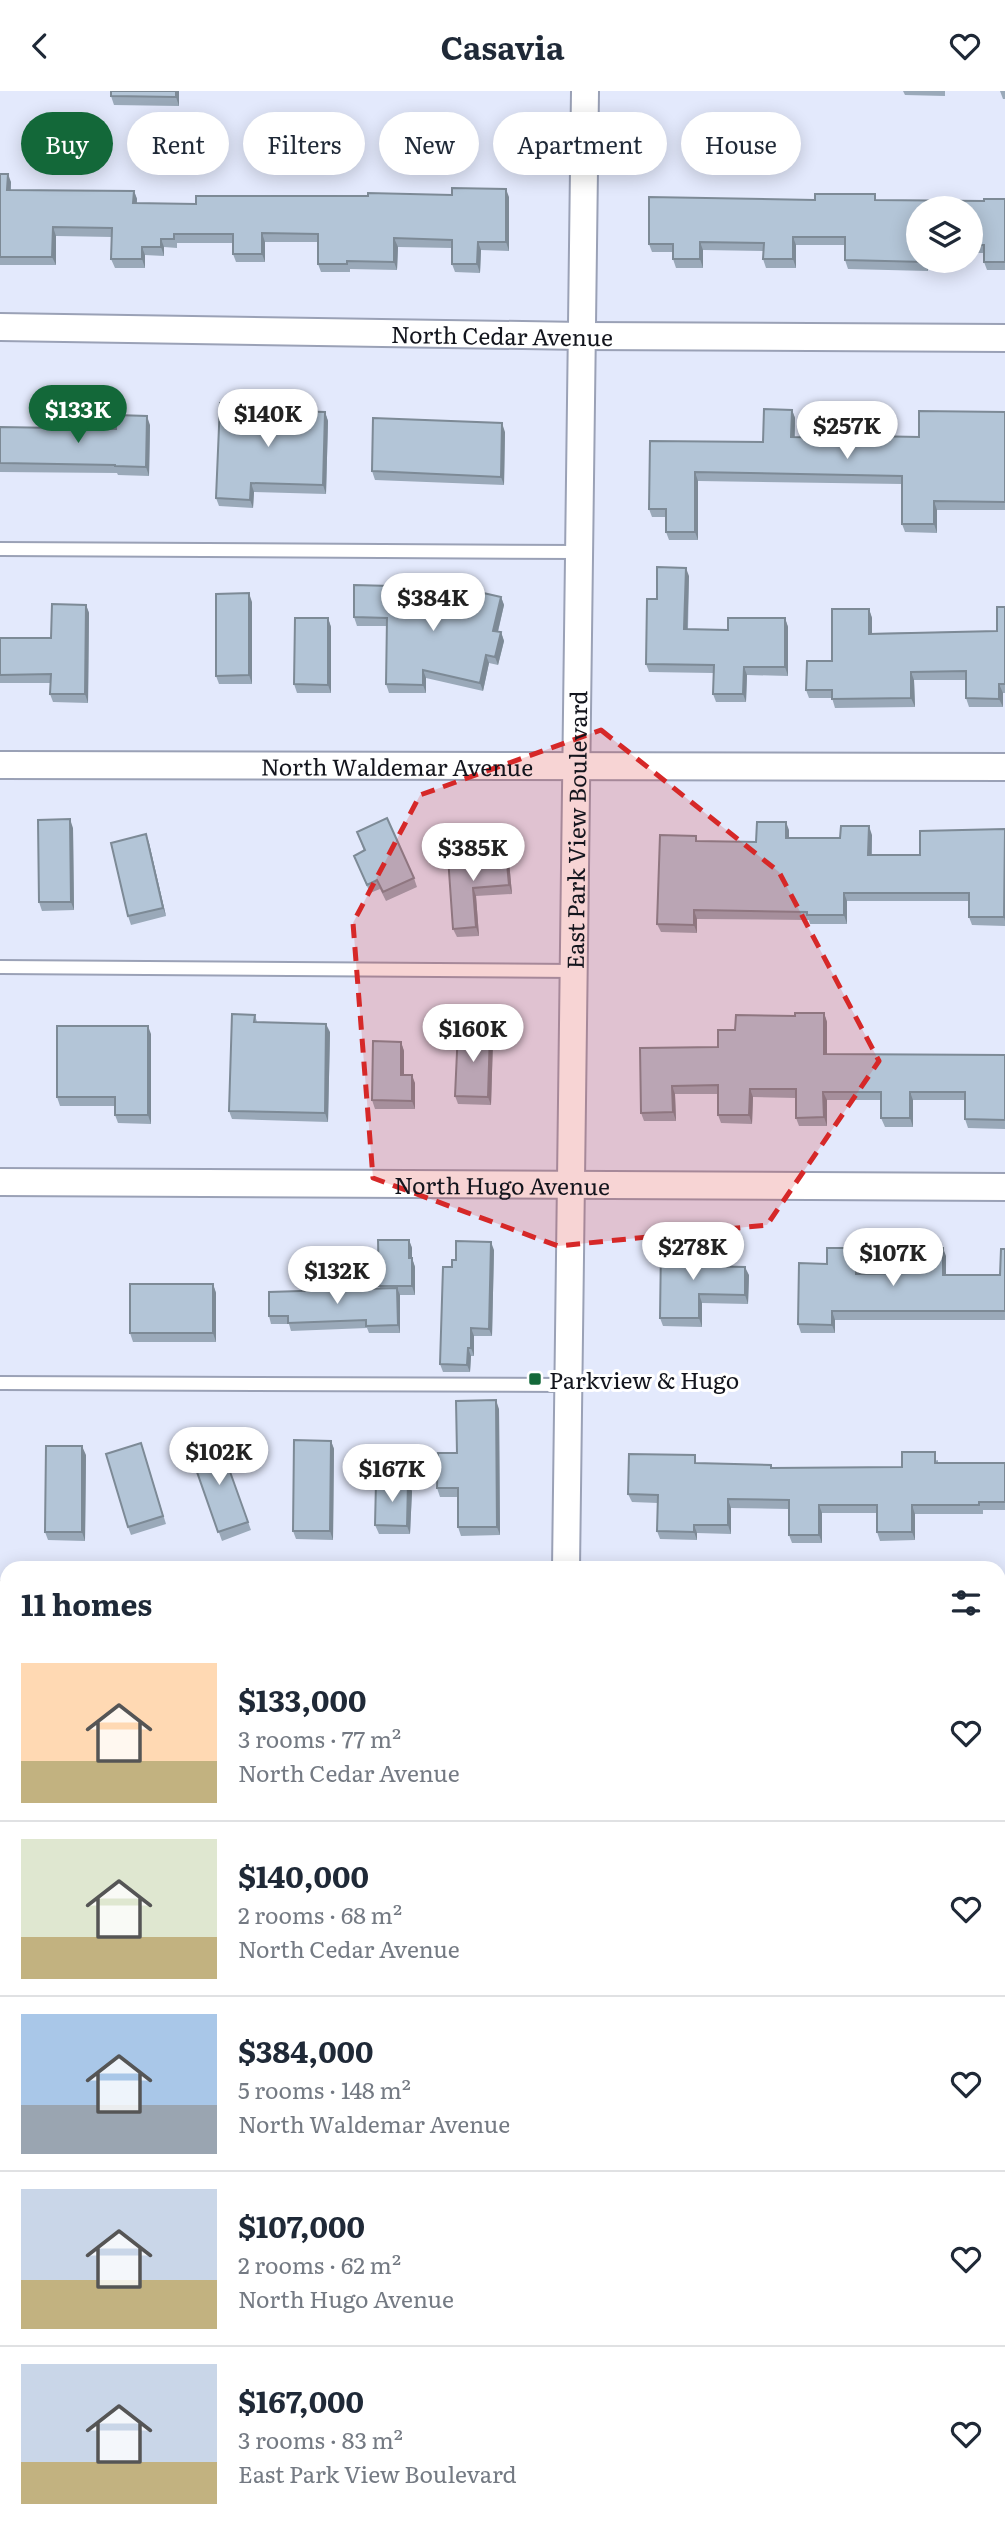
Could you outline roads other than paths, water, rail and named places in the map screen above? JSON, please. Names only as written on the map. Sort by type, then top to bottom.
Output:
[{"type":"street","name":"East Park View Boulevard","points":[[566,1561],[584,91]]},
{"type":"street","name":"North Cedar Avenue","points":[[0,327],[582,336],[1005,338]]},
{"type":"street","name":"North Waldemar Avenue","points":[[0,765],[1005,768]]},
{"type":"street","name":"North Hugo Avenue","points":[[0,1182],[1005,1187]]},
{"type":"lane","points":[[0,549],[579,552]]},
{"type":"lane","points":[[0,967],[573,971]]},
{"type":"lane","points":[[0,1383],[568,1385]]},
{"type":"place","name":"Parkview & Hugo","points":[[535,1379]]}]
